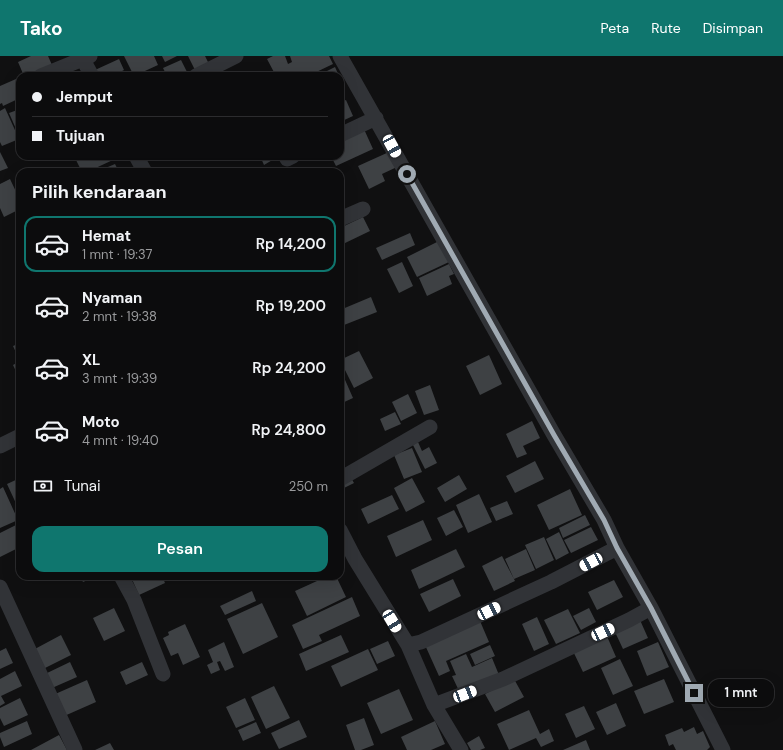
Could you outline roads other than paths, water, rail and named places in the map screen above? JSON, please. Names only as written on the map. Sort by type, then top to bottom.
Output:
[{"type":"street","points":[[204,72],[236,56]]},
{"type":"street","points":[[340,56],[554,435],[604,520],[617,548],[651,608],[723,750]]},
{"type":"street","points":[[50,72],[85,57],[91,72]]},
{"type":"street","points":[[344,133],[376,118]]},
{"type":"street","points":[[344,217],[363,209]]},
{"type":"street","points":[[344,476],[430,427]]},
{"type":"street","points":[[0,446],[16,438]]},
{"type":"street","points":[[344,538],[355,559],[408,646],[434,705],[461,750]]},
{"type":"street","points":[[408,646],[421,642],[551,582],[617,548]]},
{"type":"street","points":[[123,580],[134,600],[163,674]]},
{"type":"street","points":[[0,587],[75,750]]},
{"type":"street","points":[[434,705],[503,679],[629,620],[651,608]]}]
